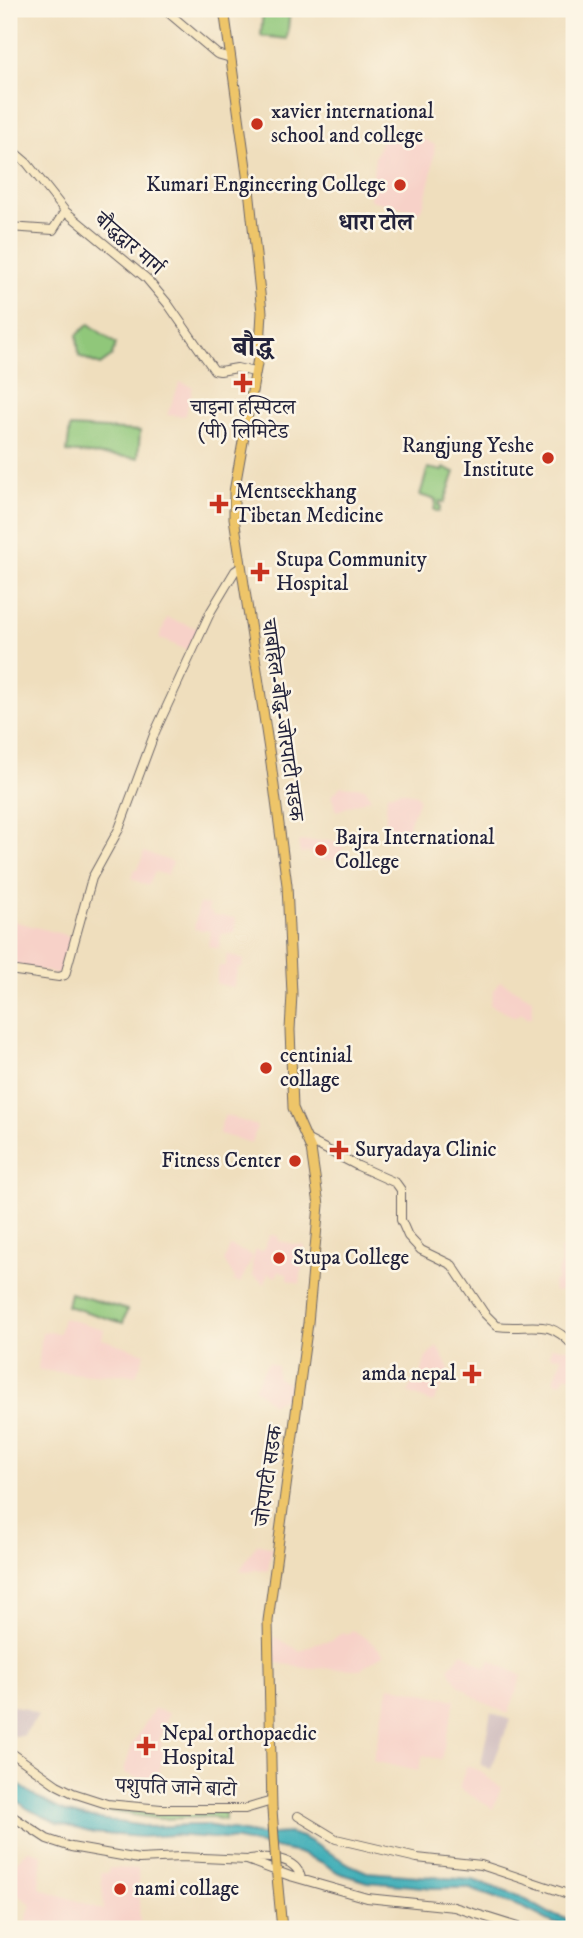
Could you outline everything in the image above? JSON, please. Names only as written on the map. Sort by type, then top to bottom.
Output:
[{"type":"main road","points":[[164,9],[217,54],[231,58]]},
{"type":"main road","name":"चाबहिल-बौद्ध-जोरपाटी सडक","points":[[224,9],[261,296],[262,327],[234,492],[234,519],[287,885],[293,1108],[311,1149]]},
{"type":"main road","points":[[568,9],[574,17]]},
{"type":"main road","name":"बौद्धद्वार मार्ग","points":[[9,95],[13,151],[27,163],[65,211],[146,278],[168,304],[214,370],[237,368],[254,372]]},
{"type":"main road","points":[[9,227],[53,230],[65,211]]},
{"type":"main road","points":[[9,970],[60,977],[65,975],[92,878],[122,821],[152,737],[211,611],[235,571],[241,567]]},
{"type":"main road","points":[[306,1139],[396,1183],[401,1190],[401,1220],[408,1236],[421,1250],[444,1260],[456,1270],[484,1313],[497,1326],[546,1326],[563,1336],[574,1347]]},
{"type":"main road","name":"जोरपाटी सडक","points":[[282,1929],[272,1805],[268,1621],[316,1242],[318,1188],[311,1149]]},
{"type":"main road","name":"पशुपति जाने बाटो","points":[[9,1751],[40,1774],[73,1793],[118,1806],[245,1809],[272,1805]]},
{"type":"main road","points":[[9,1814],[47,1839],[95,1852],[139,1859],[181,1857],[247,1860],[267,1857],[296,1866],[302,1878]]},
{"type":"main road","points":[[298,1816],[336,1839],[418,1858],[481,1865],[574,1896]]},
{"type":"main road","points":[[247,1860],[367,1898],[454,1907],[524,1929]]},
{"type":"shaded area","name":"Kumari Engineering College","points":[[384,136],[423,139],[435,145],[432,171],[424,204],[419,212],[370,200],[375,156]]},
{"type":"shaded area","points":[[180,382],[193,387],[185,416],[167,415]]},
{"type":"shaded area","points":[[167,618],[202,630],[191,652],[159,638]]},
{"type":"shaded area","points":[[341,786],[365,788],[371,798],[337,811],[331,796]]},
{"type":"shaded area","points":[[401,791],[416,794],[419,799],[408,827],[399,841],[385,830],[387,794]]},
{"type":"shaded area","name":"Bajra International College","points":[[343,841],[342,859],[320,860],[308,852],[300,854],[298,842]]},
{"type":"shaded area","points":[[144,852],[173,862],[167,875],[155,872],[148,886],[131,878],[134,869],[138,869]]},
{"type":"shaded area","points":[[199,904],[209,905],[208,912],[212,912],[212,915],[236,918],[235,933],[221,933],[219,949],[208,946],[211,931],[194,929]]},
{"type":"shaded area","points":[[9,920],[73,937],[62,975],[9,964]]},
{"type":"shaded area","points":[[227,955],[244,959],[242,968],[238,968],[233,988],[216,983],[219,966],[225,966]]},
{"type":"shaded area","points":[[500,981],[532,999],[532,1017],[521,1013],[515,1017],[490,1005],[493,992]]},
{"type":"shaded area","points":[[225,1115],[257,1126],[252,1143],[219,1134]]},
{"type":"shaded area","name":"Stupa College","points":[[270,1235],[278,1236],[279,1241],[305,1246],[300,1284],[287,1280],[287,1274],[279,1271],[276,1277],[268,1273],[265,1284],[253,1276],[252,1263],[256,1249],[262,1252]]},
{"type":"shaded area","points":[[230,1246],[253,1256],[240,1283],[232,1281],[235,1279],[224,1261]]},
{"type":"shaded area","points":[[560,1249],[574,1250],[574,1289],[554,1292],[553,1282],[557,1280],[561,1263]]},
{"type":"shaded area","points":[[63,1318],[104,1329],[102,1339],[145,1353],[136,1376],[38,1370],[42,1332],[59,1333]]},
{"type":"shaded area","points":[[437,1346],[450,1371],[433,1403],[408,1393],[416,1375],[421,1375],[425,1359]]},
{"type":"shaded area","points":[[551,1347],[574,1349],[574,1376],[565,1376],[561,1383],[554,1381],[562,1357],[550,1356]]},
{"type":"shaded area","points":[[268,1362],[277,1366],[277,1378],[291,1385],[290,1395],[272,1404],[254,1388]]},
{"type":"shaded area","points":[[257,1543],[272,1548],[268,1571],[240,1570]]},
{"type":"shaded area","points":[[352,1630],[368,1639],[384,1654],[361,1669],[305,1668],[274,1662],[274,1637],[300,1651],[316,1643],[332,1640],[343,1632],[348,1634]]},
{"type":"shaded area","points":[[462,1652],[485,1668],[490,1660],[522,1676],[508,1714],[479,1700],[460,1686],[452,1676],[449,1668]]},
{"type":"shaded area","points":[[389,1686],[455,1700],[441,1760],[423,1755],[418,1771],[373,1761]]},
{"type":"shaded area","points":[[9,1705],[25,1708],[38,1715],[23,1736],[9,1736]]},
{"type":"shaded area","name":"Nepal orthopaedic Hospital","points":[[154,1709],[169,1713],[159,1741],[162,1743],[160,1749],[164,1751],[157,1784],[126,1774],[124,1770],[133,1743]]},
{"type":"shaded area","points":[[491,1712],[510,1720],[491,1769],[481,1765]]},
{"type":"shaded area","points":[[466,1766],[478,1770],[501,1788],[493,1809],[459,1788]]},
{"type":"shaded area","name":"nami collage","points":[[29,1849],[42,1855],[39,1888],[104,1910],[101,1873],[108,1873],[109,1868],[138,1869],[140,1929],[33,1929],[25,1924],[31,1904],[9,1888],[9,1868]]},
{"type":"green space","points":[[263,9],[290,9],[287,39],[261,36]]},
{"type":"green space","points":[[89,324],[116,344],[111,357],[100,365],[79,356],[77,335]]},
{"type":"green space","points":[[70,427],[140,431],[138,458],[67,452]]},
{"type":"green space","points":[[428,468],[443,471],[444,468],[455,472],[444,503],[440,501],[439,512],[434,510],[436,500],[420,495]]},
{"type":"green space","points":[[70,1293],[127,1310],[123,1323],[67,1306]]},
{"type":"green space","points":[[109,1806],[133,1811],[225,1812],[225,1820],[211,1817],[159,1819],[107,1811]]},
{"type":"water","points":[[9,1778],[38,1798],[65,1812],[80,1816],[150,1827],[207,1825],[259,1835],[289,1833],[302,1837],[367,1872],[473,1880],[519,1896],[551,1914],[574,1921],[574,1929],[467,1888],[368,1882],[339,1873],[299,1853],[237,1840],[93,1833],[57,1823],[28,1809],[9,1795]]},
{"type":"place","name":"xavier international school and college","points":[[257,124]]},
{"type":"place","name":"Kumari Engineering College","points":[[400,185]]},
{"type":"place","name":"चाइना हस्पिटल (पी) लिमिटेड","points":[[243,383]]},
{"type":"place","name":"Rangjung Yeshe Institute","points":[[548,458]]},
{"type":"place","name":"Mentseekhang Tibetan Medicine","points":[[219,504]]},
{"type":"place","name":"Stupa Community Hospital","points":[[260,572]]},
{"type":"place","name":"Bajra International College","points":[[321,850]]},
{"type":"place","name":"centinial collage","points":[[266,1068]]},
{"type":"place","name":"Suryadaya Clinic","points":[[339,1150]]},
{"type":"place","name":"Fitness Center","points":[[295,1161]]},
{"type":"place","name":"Stupa College","points":[[279,1258]]},
{"type":"place","name":"amda nepal","points":[[472,1374]]},
{"type":"place","name":"Nepal orthopaedic Hospital","points":[[146,1746]]},
{"type":"place","name":"nami collage","points":[[120,1889]]},
{"type":"district","name":"धारा टोल","points":[[376,223]]},
{"type":"district","name":"बौद्ध","points":[[253,347]]}]
